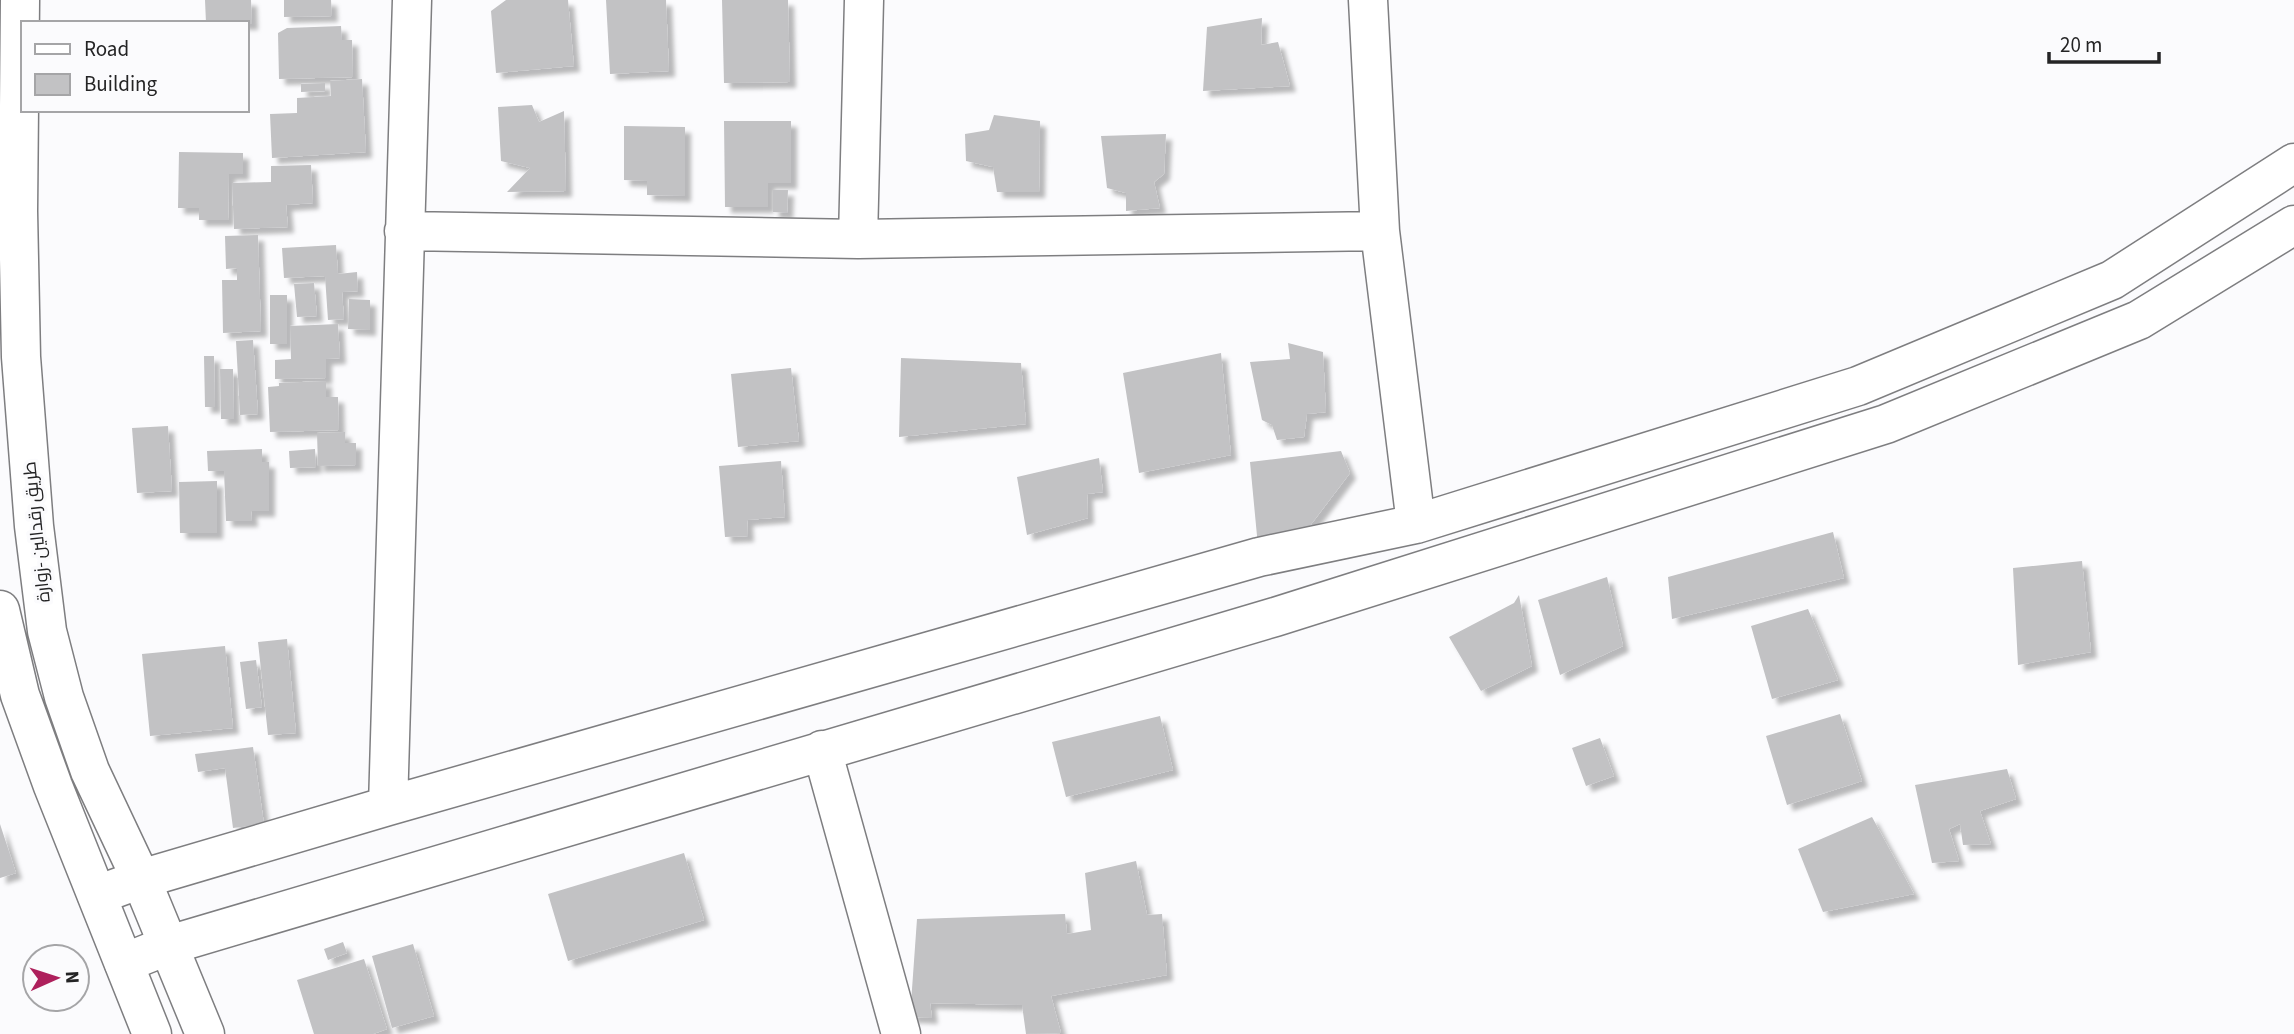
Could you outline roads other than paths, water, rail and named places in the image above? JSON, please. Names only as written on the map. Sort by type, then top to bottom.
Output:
[{"type":"street","name":"طريق رقدالين -زوارة","points":[[20,0],[18,211],[21,358],[34,526],[47,631],[64,697],[90,771],[141,879],[205,1034]]},
{"type":"street","points":[[388,806],[412,0]]},
{"type":"street","points":[[858,239],[864,0]]},
{"type":"street","points":[[1368,0],[1380,231],[1416,524]]},
{"type":"street","points":[[97,895],[141,879],[388,806],[1259,557],[1416,524],[1870,381],[2112,280],[2294,163]]},
{"type":"street","points":[[124,963],[169,945],[1275,617],[1886,424],[2139,320],[2294,225]]},
{"type":"street","points":[[404,231],[858,239],[1380,231]]},
{"type":"street","points":[[0,610],[20,695],[53,786],[152,1034]]},
{"type":"street","points":[[822,750],[901,1034]]}]
